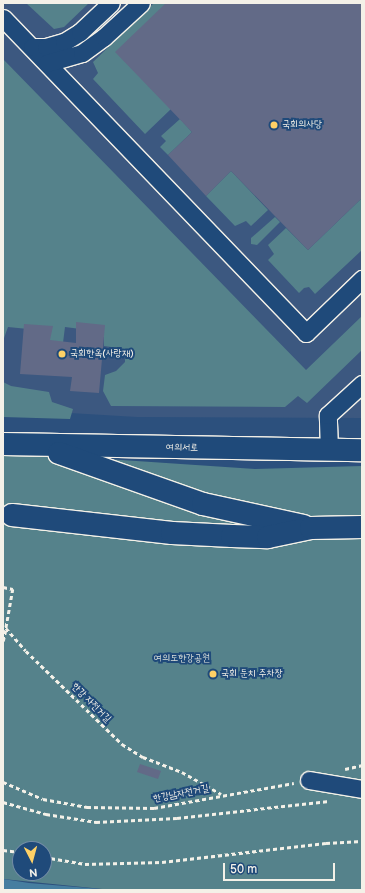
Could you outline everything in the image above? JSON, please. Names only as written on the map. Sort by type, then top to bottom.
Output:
[{"type":"main road","name":"여의서로","points":[[3,444],[43,447],[362,450]]},
{"type":"main road","points":[[43,447],[204,504],[311,528]]},
{"type":"main road","points":[[12,515],[172,533],[232,536],[268,537],[311,528],[362,527]]},
{"type":"lane","points":[[32,47],[46,47],[64,42],[80,32],[111,3]]},
{"type":"lane","points":[[48,64],[82,53],[104,38],[141,3]]},
{"type":"lane","points":[[3,18],[306,333],[362,279]]},
{"type":"lane","points":[[329,450],[328,415],[362,384]]},
{"type":"lane","points":[[309,780],[362,788]]},
{"type":"path","points":[[3,587],[13,589],[3,641]]},
{"type":"path","name":"한강 자전거길","points":[[6,628],[26,651],[122,744],[143,757],[182,772],[221,794]]},
{"type":"path","points":[[339,771],[362,765]]},
{"type":"path","name":"한강남자전거길","points":[[3,782],[43,799],[87,807],[154,808],[221,794],[309,780]]},
{"type":"path","points":[[3,802],[46,814],[96,822],[177,818],[333,800]]},
{"type":"path","points":[[52,858],[85,864],[162,862],[326,843],[362,841]]},
{"type":"shaded area","points":[[3,3],[362,3],[362,418],[137,417],[3,409]]},
{"type":"shaded area","points":[[3,879],[29,883],[112,890],[3,890]]},
{"type":"green space","points":[[26,3],[89,3],[64,27],[54,29]]},
{"type":"green space","points":[[154,3],[166,3],[171,109],[145,134],[93,79],[98,73],[93,62]]},
{"type":"green space","points":[[3,59],[306,370],[362,316],[362,350],[307,403],[298,396],[285,407],[111,406],[103,391],[105,375],[116,371],[125,362],[125,349],[104,346],[104,332],[65,327],[63,343],[48,341],[48,331],[8,327],[3,341]]},
{"type":"green space","points":[[180,119],[192,132],[168,155],[160,147],[166,141],[161,136]]},
{"type":"green space","points":[[231,171],[268,210],[251,226],[246,221],[235,226],[206,196]]},
{"type":"green space","points":[[362,198],[362,250],[315,294],[309,287],[304,288],[299,293],[268,260],[274,254],[268,245],[286,228],[308,250]]},
{"type":"green space","points":[[275,217],[280,222],[257,245],[251,244],[251,238]]},
{"type":"green space","points":[[3,382],[11,386],[49,392],[52,402],[73,409],[70,419],[3,417]]},
{"type":"green space","name":"여의도한강공원","points":[[3,452],[255,469],[362,466],[362,890],[112,890],[23,881],[52,881],[52,841],[12,841],[12,880],[3,879]]},
{"type":"building","name":"국회의사당","points":[[166,3],[362,3],[362,198],[308,250],[231,171],[206,196],[168,155],[192,132],[115,52]]},
{"type":"building","name":"국회한옥(사랑재)","points":[[76,322],[105,325],[99,393],[70,391],[72,377],[20,374],[24,324],[53,326],[50,340],[76,343]]},
{"type":"building","points":[[140,764],[161,771],[158,779],[137,772]]},
{"type":"place","name":"국회의사당","points":[[274,125]]},
{"type":"place","name":"국회한옥(사랑재)","points":[[62,354]]},
{"type":"place","name":"국회 둔치 주차장","points":[[213,674]]}]
